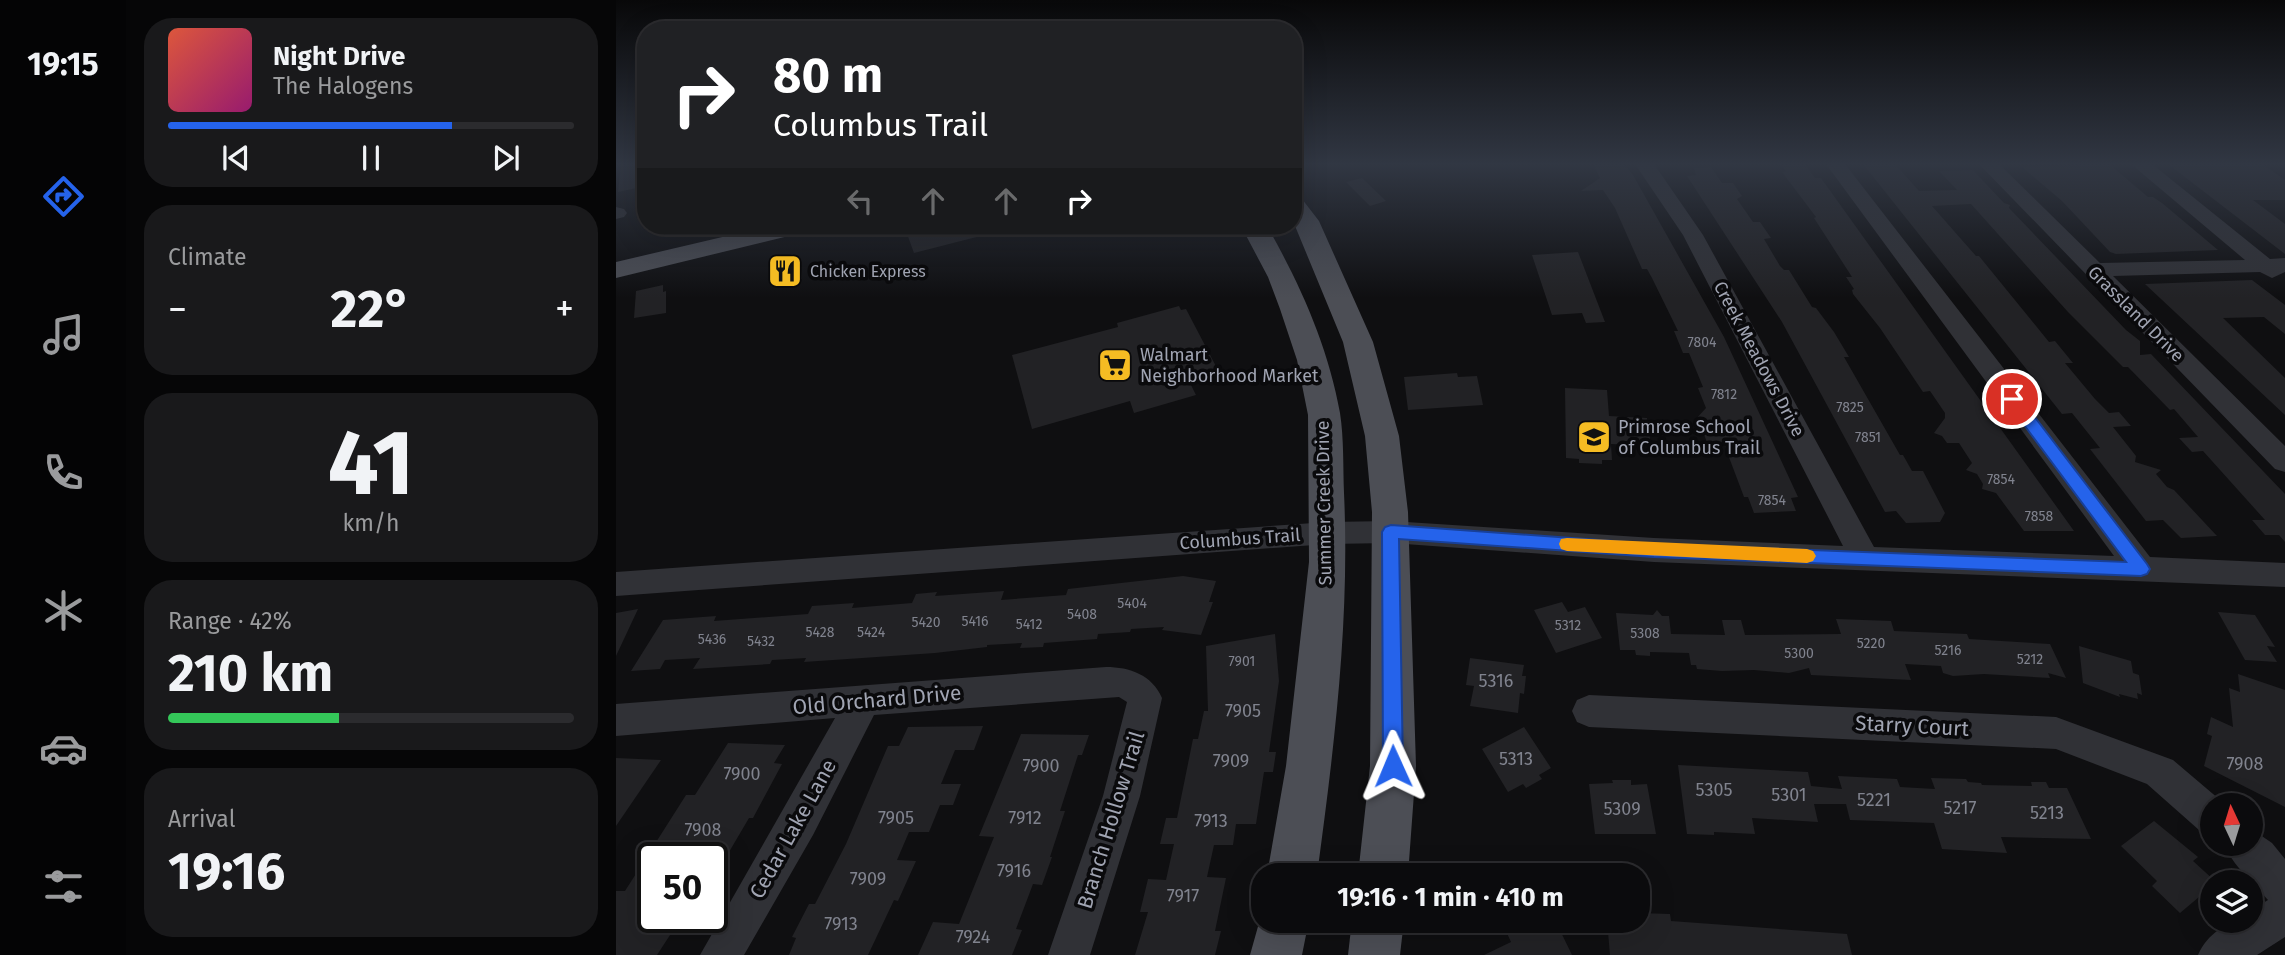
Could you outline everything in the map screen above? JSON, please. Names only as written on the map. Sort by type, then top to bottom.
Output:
[{"type":"main road","points":[[1302,216],[1328,269],[1358,342],[1382,436],[1391,532],[1393,766],[1384,863]]},
{"type":"main road","points":[[616,248],[673,235]]},
{"type":"main road","points":[[616,270],[762,235]]},
{"type":"main road","name":"Summer Creek Drive","points":[[1259,235],[1282,277],[1312,359],[1324,415],[1328,533],[1309,766],[1294,863]]},
{"type":"main road","points":[[1282,277],[1328,269]]},
{"type":"main road","points":[[1276,955],[1280,933]]},
{"type":"main road","points":[[1374,955],[1377,933]]},
{"type":"street","name":"Creek Meadows Drive","points":[[1675,209],[1693,235],[1865,558]]},
{"type":"street","points":[[1869,209],[2141,569]]},
{"type":"street","name":"Grassland Drive","points":[[2032,209],[2285,462]]},
{"type":"street","points":[[2199,209],[2275,266],[2285,282]]},
{"type":"street","points":[[2093,270],[2275,266]]},
{"type":"street","name":"Columbus Trail","points":[[616,584],[1328,533],[1391,532],[1654,550],[2283,577]]},
{"type":"street","name":"Old Orchard Drive","points":[[616,720],[1098,682],[1120,681],[1136,687]]},
{"type":"street","name":"Branch Hollow Trail","points":[[1069,955],[1118,805],[1141,719],[1145,698],[1136,687]]},
{"type":"street","name":"Cedar Lake Lane","points":[[721,955],[799,822],[863,701]]},
{"type":"street","name":"Starry Court","points":[[1589,711],[2056,733],[2160,772],[2200,807]]},
{"type":"street","points":[[2257,856],[2285,890]]},
{"type":"street","points":[[2219,955],[2285,913]]},
{"type":"building","points":[[1615,209],[1652,209],[1724,337],[1798,497],[1791,498],[1796,511],[1754,513],[1748,497],[1744,497],[1724,444],[1708,445],[1700,424],[1694,421],[1706,408],[1698,388],[1703,387],[1689,353],[1683,353],[1674,331],[1678,331],[1652,278],[1647,269],[1642,269]]},
{"type":"building","points":[[1708,209],[1744,209],[1753,222],[1760,222],[1771,238],[1764,239],[1780,266],[1789,270],[1812,307],[1816,308],[1834,332],[1849,357],[1844,357],[1900,455],[1903,455],[1912,471],[1923,471],[1945,513],[1940,522],[1906,523],[1896,511],[1885,512],[1782,322]]},
{"type":"building","points":[[1810,209],[1843,209],[2074,531],[2024,531],[1996,493],[1982,489],[1983,484],[1977,474],[1966,470],[1972,463],[1959,443],[1947,443],[1942,436],[1934,433],[1945,418],[1945,413],[1930,391],[1923,392],[1880,328],[1853,294],[1854,289],[1846,277],[1852,277],[1814,218],[1816,217]]},
{"type":"building","points":[[1898,209],[1934,209],[1976,256],[1979,256],[2049,342],[2055,341],[2073,363],[2065,363],[2095,399],[2109,413],[2119,412],[2131,426],[2113,427],[2136,456],[2135,462],[2161,470],[2156,474],[2167,487],[2174,490],[2217,536],[2181,538],[2163,520],[2146,521],[2090,449],[2100,448],[2072,413],[2062,414]]},
{"type":"building","points":[[1975,209],[2010,209],[2126,330],[2140,341],[2140,355],[2151,354],[2285,494],[2285,542],[2279,535],[2265,535],[2252,520],[2265,520],[2203,451],[2192,452],[2179,438],[2198,437],[2174,409],[2170,410],[2128,367],[2123,367],[2068,312]]},
{"type":"building","points":[[2069,209],[2169,209],[2218,250],[2116,254],[2110,252]]},
{"type":"building","points":[[2226,209],[2264,209],[2285,224],[2285,254]]},
{"type":"building","points":[[907,235],[984,235],[914,253]]},
{"type":"building","points":[[1578,252],[1605,322],[1586,323],[1582,313],[1552,315],[1532,255]]},
{"type":"building","name":"Chicken Express","points":[[793,254],[794,260],[800,259],[802,279],[771,286],[771,260]]},
{"type":"building","points":[[2252,280],[2285,305],[2285,334],[2264,317],[2223,318],[2285,378],[2285,415],[2145,284]]},
{"type":"building","points":[[663,285],[663,292],[666,291],[666,313],[634,318],[636,291]]},
{"type":"building","name":"Walmart Neighborhood Market","points":[[1179,306],[1181,310],[1186,309],[1220,374],[1190,383],[1196,395],[1134,413],[1130,401],[1032,429],[1012,355],[1118,327],[1117,323]]},
{"type":"building","points":[[1457,373],[1458,377],[1477,376],[1483,405],[1408,410],[1404,377]]},
{"type":"building","name":"Primrose School of Columbus Trail","points":[[1565,388],[1607,390],[1609,416],[1647,418],[1651,446],[1611,444],[1612,460],[1602,460],[1602,464],[1579,463],[1579,459],[1566,458]]},
{"type":"building","points":[[1183,576],[1216,581],[1209,602],[1213,602],[1201,635],[1162,630],[1164,627],[1131,629],[1130,632],[1098,634],[1097,639],[1044,643],[1043,647],[1020,648],[1022,643],[987,645],[935,653],[804,662],[806,658],[772,660],[770,664],[693,669],[700,658],[665,660],[660,669],[631,671],[663,620],[716,616],[714,621],[808,614],[812,606],[854,603],[852,608],[912,603],[916,594],[937,592],[935,596],[1004,591],[1001,600],[1066,595],[1068,589]]},
{"type":"building","points":[[1562,602],[1568,612],[1585,607],[1602,638],[1556,653],[1534,610]]},
{"type":"building","points":[[638,609],[616,656],[616,613]]},
{"type":"building","points":[[1657,610],[1662,616],[1669,616],[1671,634],[1725,635],[1722,620],[1741,620],[1745,635],[1841,634],[1836,619],[1891,621],[1894,631],[1967,634],[1969,639],[2050,644],[2066,678],[2048,673],[2050,678],[1984,674],[1953,676],[1943,673],[1941,666],[1905,664],[1911,680],[1811,675],[1809,668],[1789,673],[1722,671],[1697,669],[1696,665],[1691,665],[1689,653],[1650,652],[1650,656],[1636,655],[1635,650],[1620,650],[1616,613],[1653,615]]},
{"type":"building","points":[[2218,612],[2255,615],[2275,647],[2267,646],[2277,662],[2245,660]]},
{"type":"building","points":[[1275,634],[1279,681],[1269,752],[1276,752],[1273,772],[1264,772],[1256,824],[1236,824],[1233,845],[1214,845],[1207,877],[1226,878],[1215,931],[1221,931],[1215,955],[1135,955],[1148,912],[1140,912],[1148,879],[1166,880],[1174,844],[1160,844],[1166,818],[1177,818],[1193,739],[1198,739],[1204,711],[1208,711],[1206,646]]},
{"type":"building","points":[[2079,646],[2131,661],[2133,673],[2139,675],[2142,695],[2137,693],[2138,699],[2119,694],[2120,697],[2083,683]]},
{"type":"building","points":[[1470,658],[1524,665],[1524,694],[1520,693],[1518,713],[1470,706],[1474,686],[1466,685]]},
{"type":"building","points":[[2238,674],[2285,690],[2285,807],[2263,796],[2263,793],[2257,793],[2204,766],[2212,736],[2207,734],[2211,717],[2233,727],[2229,688],[2240,692]]},
{"type":"building","points":[[983,726],[974,750],[955,750],[941,784],[961,784],[953,805],[940,805],[929,832],[909,832],[897,860],[916,861],[898,901],[894,900],[868,955],[789,955],[796,938],[792,937],[809,904],[815,904],[846,844],[888,746],[899,746],[908,727]]},
{"type":"building","points":[[1524,727],[1551,768],[1539,775],[1542,779],[1526,788],[1523,784],[1508,792],[1482,749]]},
{"type":"building","points":[[1021,734],[1089,735],[1082,755],[1078,755],[1060,811],[1065,811],[1052,857],[1042,885],[1033,884],[1016,929],[1022,930],[1012,955],[918,955],[933,922],[959,924],[994,837],[979,836]]},
{"type":"building","points":[[728,743],[785,745],[774,763],[782,764],[753,818],[749,818],[728,854],[728,842],[656,842],[686,795],[695,795]]},
{"type":"building","points":[[616,758],[661,760],[616,826]]},
{"type":"building","points":[[1678,765],[1808,772],[1811,786],[1842,789],[1838,776],[1897,779],[1900,787],[1935,789],[1931,778],[1966,779],[1968,782],[1982,785],[2032,786],[2031,782],[2046,782],[2049,788],[2067,788],[2091,839],[2001,837],[2007,853],[1942,849],[1934,823],[1850,820],[1846,804],[1814,804],[1818,822],[1752,818],[1755,834],[1687,834]]},
{"type":"building","points":[[1612,780],[1631,780],[1631,785],[1647,784],[1656,834],[1595,834],[1589,784],[1613,783]]},
{"type":"building","points":[[2154,821],[2198,857],[2193,861],[2203,870],[2200,870],[2200,896],[2180,913],[2152,886],[2157,881],[2121,846]]},
{"type":"building","points":[[637,872],[637,933],[671,933],[657,955],[616,955],[616,891],[625,891]]},
{"type":"building","points":[[1650,913],[1670,914],[1671,921],[1847,934],[1852,955],[1610,955],[1608,933],[1650,933]]},
{"type":"building","points":[[1507,933],[1561,933],[1572,955],[1484,955],[1511,942]]},
{"type":"slow traffic","points":[[1567,544],[1807,556]]},
{"type":"place","name":"Chicken Express","points":[[785,271]]},
{"type":"place","name":"Walmart Neighborhood Market","points":[[1115,365]]},
{"type":"place","name":"Primrose School of Columbus Trail","points":[[1594,437]]},
{"type":"route","points":[[1393,766],[1391,532],[1654,550],[2141,569],[2012,399]]}]
